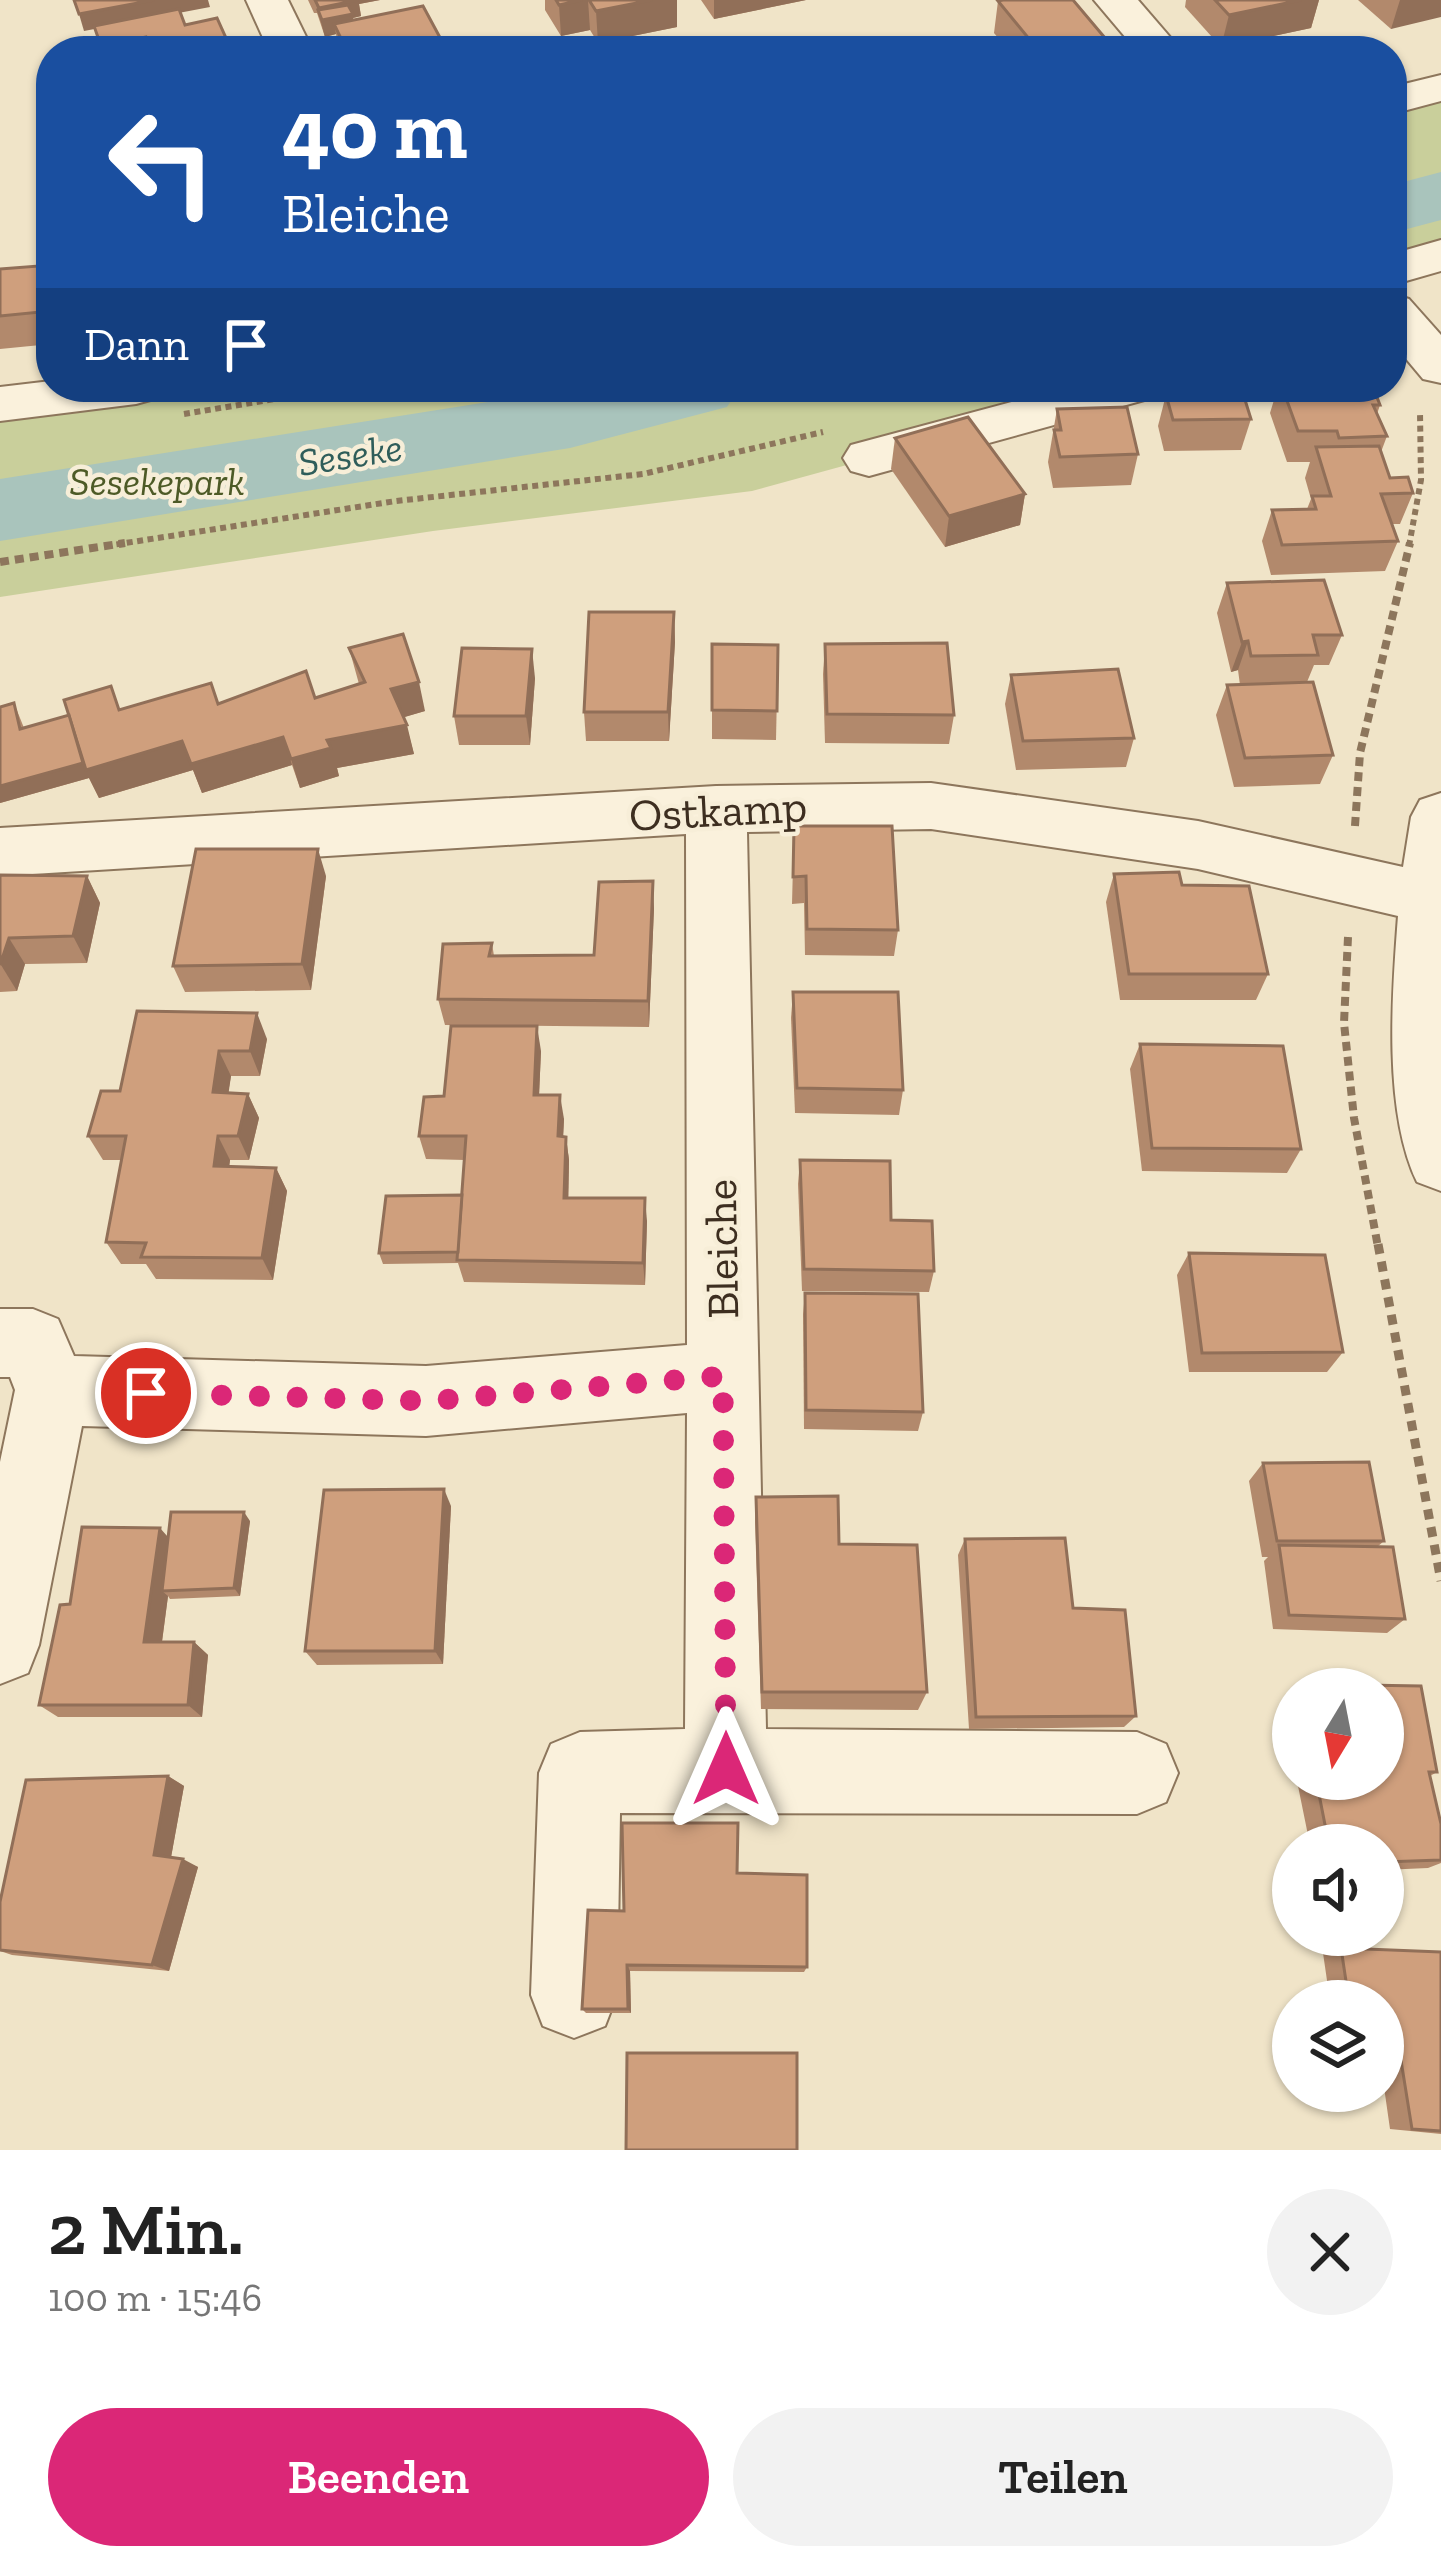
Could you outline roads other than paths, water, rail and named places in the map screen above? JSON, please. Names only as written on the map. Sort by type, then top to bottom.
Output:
[{"type":"street","points":[[267,0],[284,36]]},
{"type":"street","points":[[1115,0],[1147,36]]},
{"type":"street","points":[[1407,97],[1441,88]]},
{"type":"street","points":[[1407,290],[1441,255]]},
{"type":"street","points":[[1407,322],[1441,368]]},
{"type":"street","points":[[0,404],[36,400]]},
{"type":"street","points":[[855,442],[1055,402]]},
{"type":"street","name":"Ostkamp","points":[[0,852],[850,804],[999,813],[1198,845],[1428,898]]},
{"type":"street","name":"Bleiche","points":[[0,1645],[26,1366],[427,1401],[723,1376],[716,809]]},
{"type":"street","points":[[1441,817],[1423,956],[1433,1122],[1441,1161]]},
{"type":"street","points":[[723,1376],[726,1769]]},
{"type":"street","points":[[574,1995],[580,1773],[726,1769],[1137,1773]]},
{"type":"waterway","name":"Seseke","points":[[1407,205],[1441,196]]},
{"type":"waterway","name":"Seseke","points":[[0,510],[570,419],[637,402]]},
{"type":"park label","name":"Sesekepark","points":[[157,481]]}]
